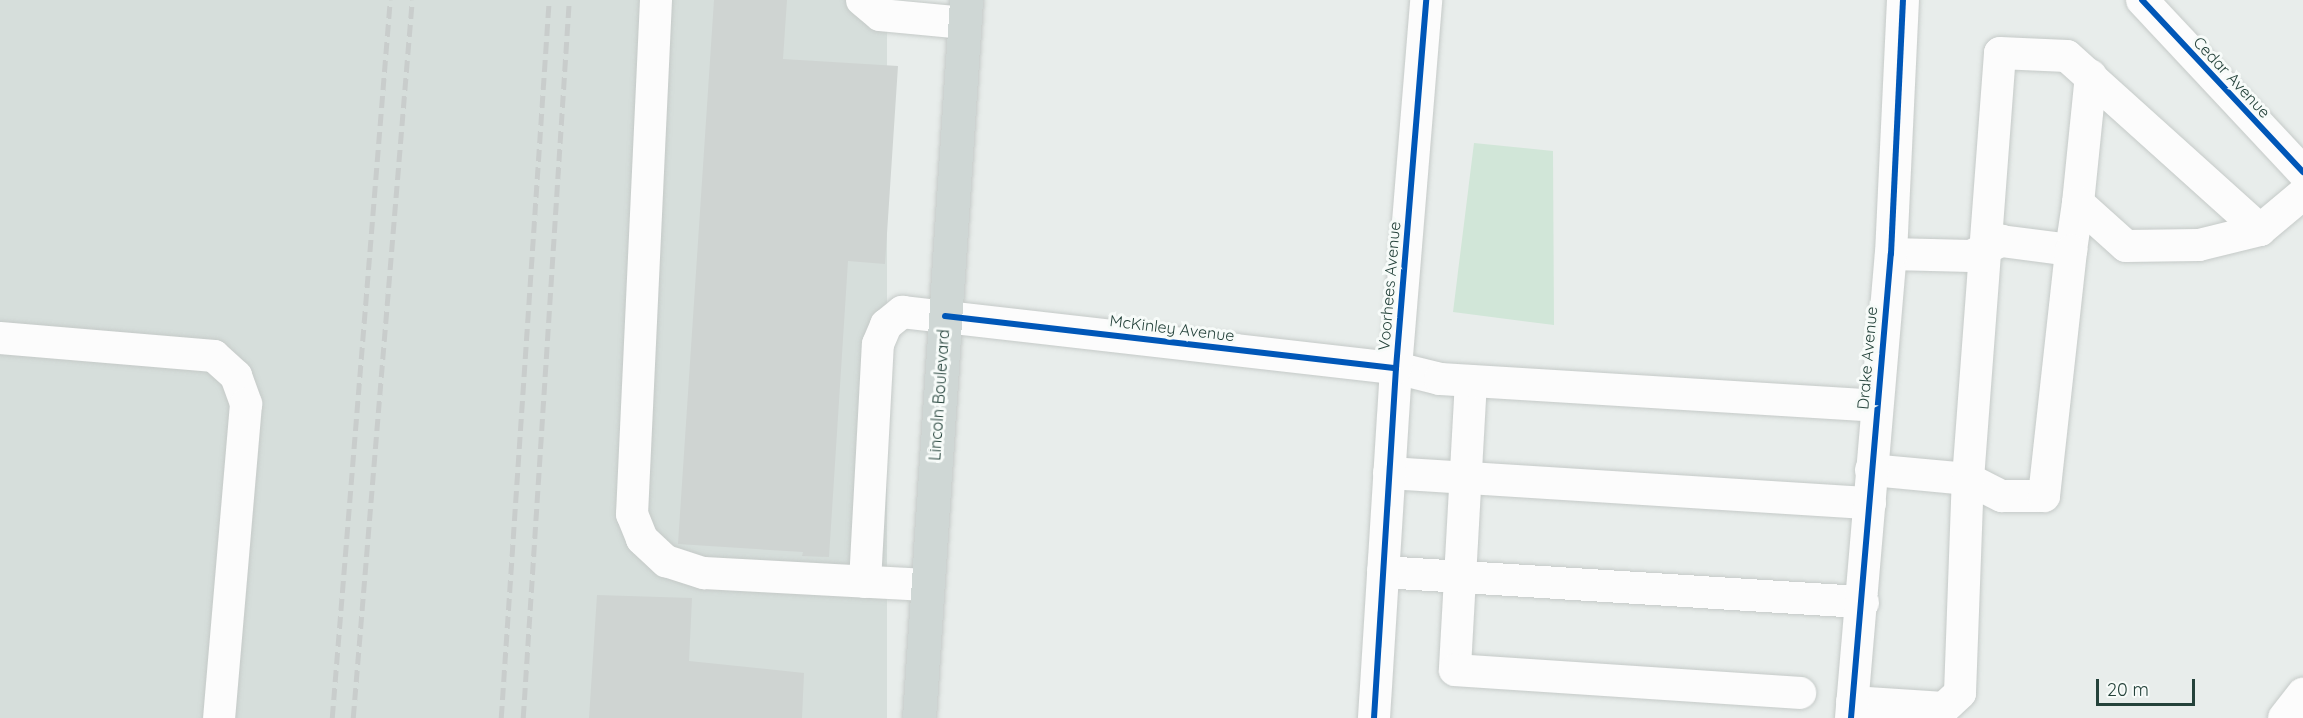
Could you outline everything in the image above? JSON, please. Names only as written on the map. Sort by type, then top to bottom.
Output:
[{"type":"main road","name":"Lincoln Boulevard","points":[[919,718],[965,11]]},
{"type":"street","points":[[656,0],[632,514],[642,539],[666,561],[704,573],[927,585]]},
{"type":"street","points":[[862,0],[880,15],[965,11]]},
{"type":"street","name":"Voorhees Avenue","points":[[1374,718],[1396,368],[1426,0]]},
{"type":"street","name":"Cedar Avenue","points":[[2142,0],[2303,172]]},
{"type":"street","name":"Drake Avenue","points":[[1851,710],[1863,602],[1876,406],[1891,254],[1905,4]]},
{"type":"street","points":[[1851,710],[1944,708],[1960,693],[1968,479],[2000,52],[2067,56],[2260,230]]},
{"type":"street","points":[[1871,470],[1968,479],[2002,496],[2044,496],[2091,76]]},
{"type":"street","points":[[2078,203],[2126,246],[2199,245],[2260,230],[2303,194]]},
{"type":"street","points":[[1891,254],[1971,256],[2001,241],[2071,250]]},
{"type":"street","name":"McKinley Avenue","points":[[865,582],[878,344],[886,326],[902,312],[1396,368],[1440,379],[1876,406]]},
{"type":"street","points":[[0,338],[214,356],[236,376],[246,404],[219,718]]},
{"type":"street","points":[[1471,381],[1455,670],[1800,693]]},
{"type":"street","points":[[1389,473],[1870,503]]},
{"type":"street","points":[[1383,572],[1863,602]]},
{"type":"shaded area","points":[[0,0],[887,0],[887,718],[0,718]]},
{"type":"green space","points":[[1474,143],[1553,151],[1554,325],[1453,312]]},
{"type":"building","points":[[714,0],[787,0],[783,59],[898,66],[885,264],[848,261],[829,557],[802,556],[803,552],[678,544]]},
{"type":"building","points":[[597,595],[692,598],[689,661],[804,673],[802,718],[589,718]]},
{"type":"railway","points":[[332,718],[390,0]]},
{"type":"railway","points":[[353,718],[412,0]]},
{"type":"railway","points":[[501,718],[549,0]]},
{"type":"railway","points":[[523,718],[569,0]]},
{"type":"cycle path","points":[[1374,718],[1396,368],[1426,0]]},
{"type":"cycle path","points":[[1851,718],[1891,254],[1903,0]]},
{"type":"cycle path","points":[[2142,0],[2303,172]]},
{"type":"cycle path","points":[[945,316],[1396,368]]}]
